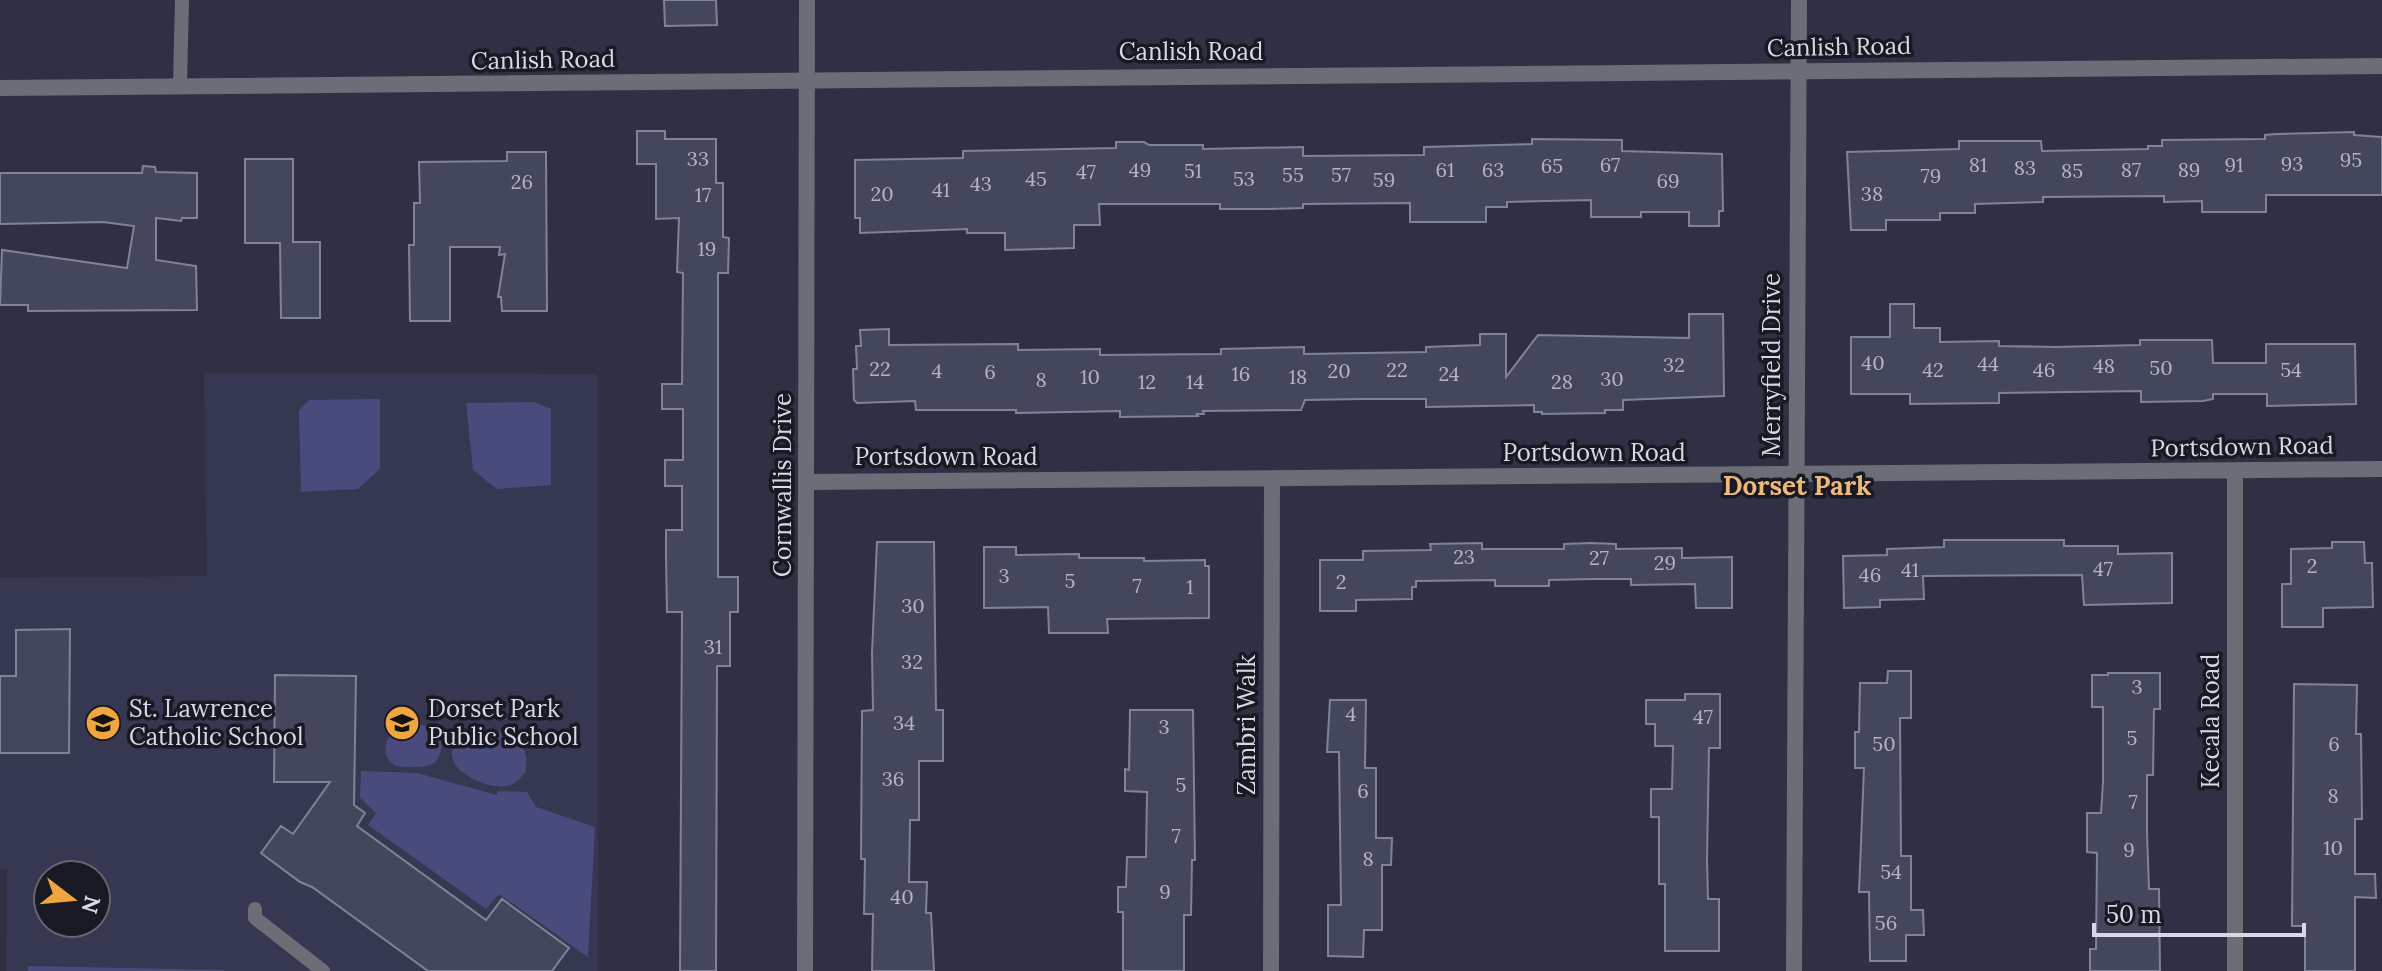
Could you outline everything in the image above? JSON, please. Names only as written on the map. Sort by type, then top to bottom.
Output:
[{"type":"street","name":"Cornwallis Drive","points":[[805,971],[807,0]]},
{"type":"street","name":"Merryfield Drive","points":[[1794,971],[1799,0]]},
{"type":"street","name":"Canlish Road","points":[[0,88],[2382,66]]},
{"type":"street","name":"Portsdown Road","points":[[807,482],[2382,469]]},
{"type":"street","name":"Kecala Road","points":[[2235,471],[2235,971]]},
{"type":"street","name":"Zambri Walk","points":[[1271,971],[1272,479]]},
{"type":"lane","points":[[180,86],[182,0]]},
{"type":"lane","points":[[255,909],[255,918],[323,971]]},
{"type":"shaded area","name":"Dorset Park Public School","points":[[204,373],[598,374],[598,971],[6,971],[7,869],[0,869],[0,578],[207,576]]},
{"type":"shaded area","points":[[380,399],[380,469],[358,489],[301,492],[299,410],[309,400]]},
{"type":"shaded area","points":[[534,402],[551,409],[551,485],[497,489],[473,470],[466,403]]},
{"type":"shaded area","points":[[401,723],[432,726],[442,744],[434,763],[401,767],[389,761],[386,743]]},
{"type":"shaded area","points":[[508,732],[518,740],[526,755],[525,773],[514,783],[492,786],[481,783],[455,764],[452,755],[454,745],[465,735]]},
{"type":"shaded area","points":[[361,771],[417,773],[497,795],[498,791],[527,792],[536,807],[595,827],[588,957],[499,894],[486,909],[368,825],[376,813],[360,798]]},
{"type":"shaded area","points":[[28,966],[224,970],[224,971],[28,971]]},
{"type":"building","points":[[664,0],[716,0],[717,25],[665,26]]},
{"type":"building","points":[[637,131],[665,131],[665,139],[716,139],[716,183],[723,183],[723,237],[729,238],[728,273],[718,273],[718,577],[738,577],[738,612],[730,612],[730,666],[717,666],[716,971],[680,971],[682,612],[667,612],[666,530],[682,530],[682,486],[665,486],[665,460],[683,460],[683,409],[662,409],[662,384],[682,384],[683,273],[677,272],[679,218],[656,219],[656,164],[637,164]]},
{"type":"building","points":[[2354,132],[2354,135],[2382,137],[2382,195],[2266,195],[2266,212],[2202,212],[2202,201],[2164,202],[2164,196],[2043,197],[2043,202],[1975,204],[1975,213],[1940,213],[1940,220],[1886,220],[1886,230],[1851,230],[1847,152],[1959,149],[1959,141],[2041,141],[2042,151],[2148,149],[2148,146],[2162,146],[2162,140],[2265,139],[2265,135],[2276,134]]},
{"type":"building","points":[[1532,139],[1622,140],[1622,151],[1722,154],[1723,211],[1719,211],[1719,226],[1689,226],[1689,212],[1641,212],[1641,217],[1591,217],[1591,200],[1507,202],[1507,207],[1486,207],[1486,222],[1410,222],[1410,203],[1303,204],[1303,208],[1271,209],[1220,209],[1220,204],[1099,204],[1100,225],[1074,225],[1074,248],[1005,250],[1005,233],[967,233],[967,229],[860,233],[860,218],[855,218],[855,160],[963,158],[963,151],[1116,148],[1116,142],[1203,145],[1203,149],[1303,147],[1303,156],[1424,155],[1424,147],[1532,144]]},
{"type":"building","points":[[507,152],[546,152],[547,311],[502,311],[501,297],[498,297],[505,254],[499,255],[500,247],[450,247],[450,321],[410,321],[409,245],[414,245],[414,203],[420,203],[419,162],[507,161]]},
{"type":"building","points":[[245,159],[293,159],[293,242],[320,242],[320,318],[281,318],[280,243],[245,243]]},
{"type":"building","points":[[143,166],[155,167],[156,172],[197,173],[197,218],[182,218],[181,221],[156,218],[156,260],[196,266],[197,310],[28,311],[28,305],[0,305],[2,250],[127,268],[134,226],[103,222],[0,224],[0,173],[142,173]]},
{"type":"building","points":[[1890,304],[1914,304],[1914,328],[1940,328],[1940,342],[1999,341],[1999,346],[2055,347],[2140,345],[2140,340],[2212,340],[2213,363],[2266,363],[2266,344],[2355,344],[2356,404],[2267,406],[2267,394],[2213,394],[2213,399],[2203,401],[2141,402],[2141,391],[1999,393],[1999,403],[1910,404],[1910,394],[1851,394],[1851,337],[1890,337]]},
{"type":"building","points":[[1689,314],[1723,314],[1724,396],[1623,400],[1623,410],[1605,410],[1605,413],[1542,414],[1534,412],[1534,405],[1426,407],[1426,399],[1360,399],[1305,400],[1301,410],[1203,411],[1204,414],[1198,416],[1120,417],[1120,411],[1016,413],[1016,410],[916,410],[915,401],[857,403],[854,400],[853,369],[857,369],[856,346],[861,346],[860,330],[889,329],[889,345],[1018,344],[1018,350],[1100,349],[1100,355],[1221,354],[1221,349],[1304,347],[1304,354],[1426,352],[1426,347],[1480,345],[1480,334],[1506,334],[1506,377],[1538,335],[1689,338]]},
{"type":"building","points":[[1944,540],[2064,540],[2064,546],[2118,546],[2118,554],[2172,553],[2172,603],[2084,605],[2082,575],[1923,576],[1924,599],[1880,600],[1880,607],[1844,608],[1843,556],[1887,555],[1887,549],[1944,547]]},
{"type":"building","points":[[877,542],[934,542],[936,710],[943,710],[943,761],[919,761],[919,820],[910,820],[909,882],[927,882],[926,913],[931,913],[934,971],[872,971],[873,914],[864,914],[865,859],[861,859],[862,711],[873,710]]},
{"type":"building","points":[[2332,542],[2364,542],[2365,563],[2372,563],[2373,607],[2323,608],[2323,627],[2282,627],[2282,584],[2291,584],[2291,549],[2332,548]]},
{"type":"building","points":[[1482,543],[1482,549],[1564,549],[1564,544],[1616,544],[1616,549],[1682,548],[1682,558],[1732,557],[1732,608],[1696,608],[1695,584],[1631,585],[1631,579],[1592,579],[1549,580],[1549,586],[1495,586],[1495,580],[1416,581],[1416,587],[1412,587],[1412,599],[1356,600],[1356,611],[1320,611],[1320,560],[1363,560],[1363,551],[1431,550],[1430,544]]},
{"type":"building","points":[[984,547],[1016,547],[1016,555],[1079,554],[1079,558],[1205,560],[1205,566],[1209,566],[1209,618],[1107,619],[1108,633],[1049,633],[1048,607],[984,608]]},
{"type":"building","points":[[70,629],[69,753],[0,753],[0,676],[16,676],[16,630]]},
{"type":"building","points":[[1888,671],[1911,671],[1911,718],[1900,718],[1901,856],[1911,856],[1911,910],[1923,910],[1924,935],[1906,935],[1906,961],[1870,961],[1869,892],[1859,892],[1864,768],[1855,768],[1855,732],[1859,732],[1860,683],[1887,683]]},
{"type":"building","points":[[2160,673],[2160,709],[2154,709],[2153,775],[2147,775],[2147,833],[2149,889],[2159,889],[2160,971],[2090,971],[2090,949],[2096,949],[2097,853],[2087,852],[2087,813],[2101,813],[2103,782],[2103,707],[2092,707],[2092,675]]},
{"type":"building","points":[[275,675],[356,676],[354,805],[365,813],[357,826],[486,920],[502,899],[569,948],[552,971],[428,971],[261,853],[281,826],[293,834],[330,782],[274,782]]},
{"type":"building","points":[[2294,684],[2357,685],[2356,734],[2361,734],[2362,819],[2355,819],[2355,874],[2375,874],[2376,898],[2355,897],[2355,971],[2305,971],[2305,926],[2292,926]]},
{"type":"building","points":[[1685,694],[1720,694],[1720,748],[1709,748],[1707,859],[1708,899],[1719,899],[1719,951],[1665,951],[1665,884],[1659,884],[1659,817],[1651,817],[1651,789],[1672,789],[1673,746],[1655,746],[1655,724],[1646,724],[1646,700],[1685,700]]},
{"type":"building","points":[[1330,700],[1366,700],[1365,768],[1376,768],[1376,838],[1392,838],[1391,865],[1382,865],[1382,930],[1364,930],[1363,957],[1328,956],[1328,905],[1341,905],[1339,752],[1327,752]]},
{"type":"building","points":[[1130,710],[1193,710],[1195,860],[1192,860],[1191,915],[1184,915],[1184,971],[1123,971],[1123,912],[1118,912],[1118,887],[1126,887],[1127,857],[1146,857],[1147,792],[1125,791],[1125,769],[1129,770]]},
{"type":"place","name":"St. Lawrence Catholic School","points":[[103,723]]},
{"type":"place","name":"Dorset Park Public School","points":[[402,723]]},
{"type":"district","name":"Dorset Park","points":[[1797,486]]}]
